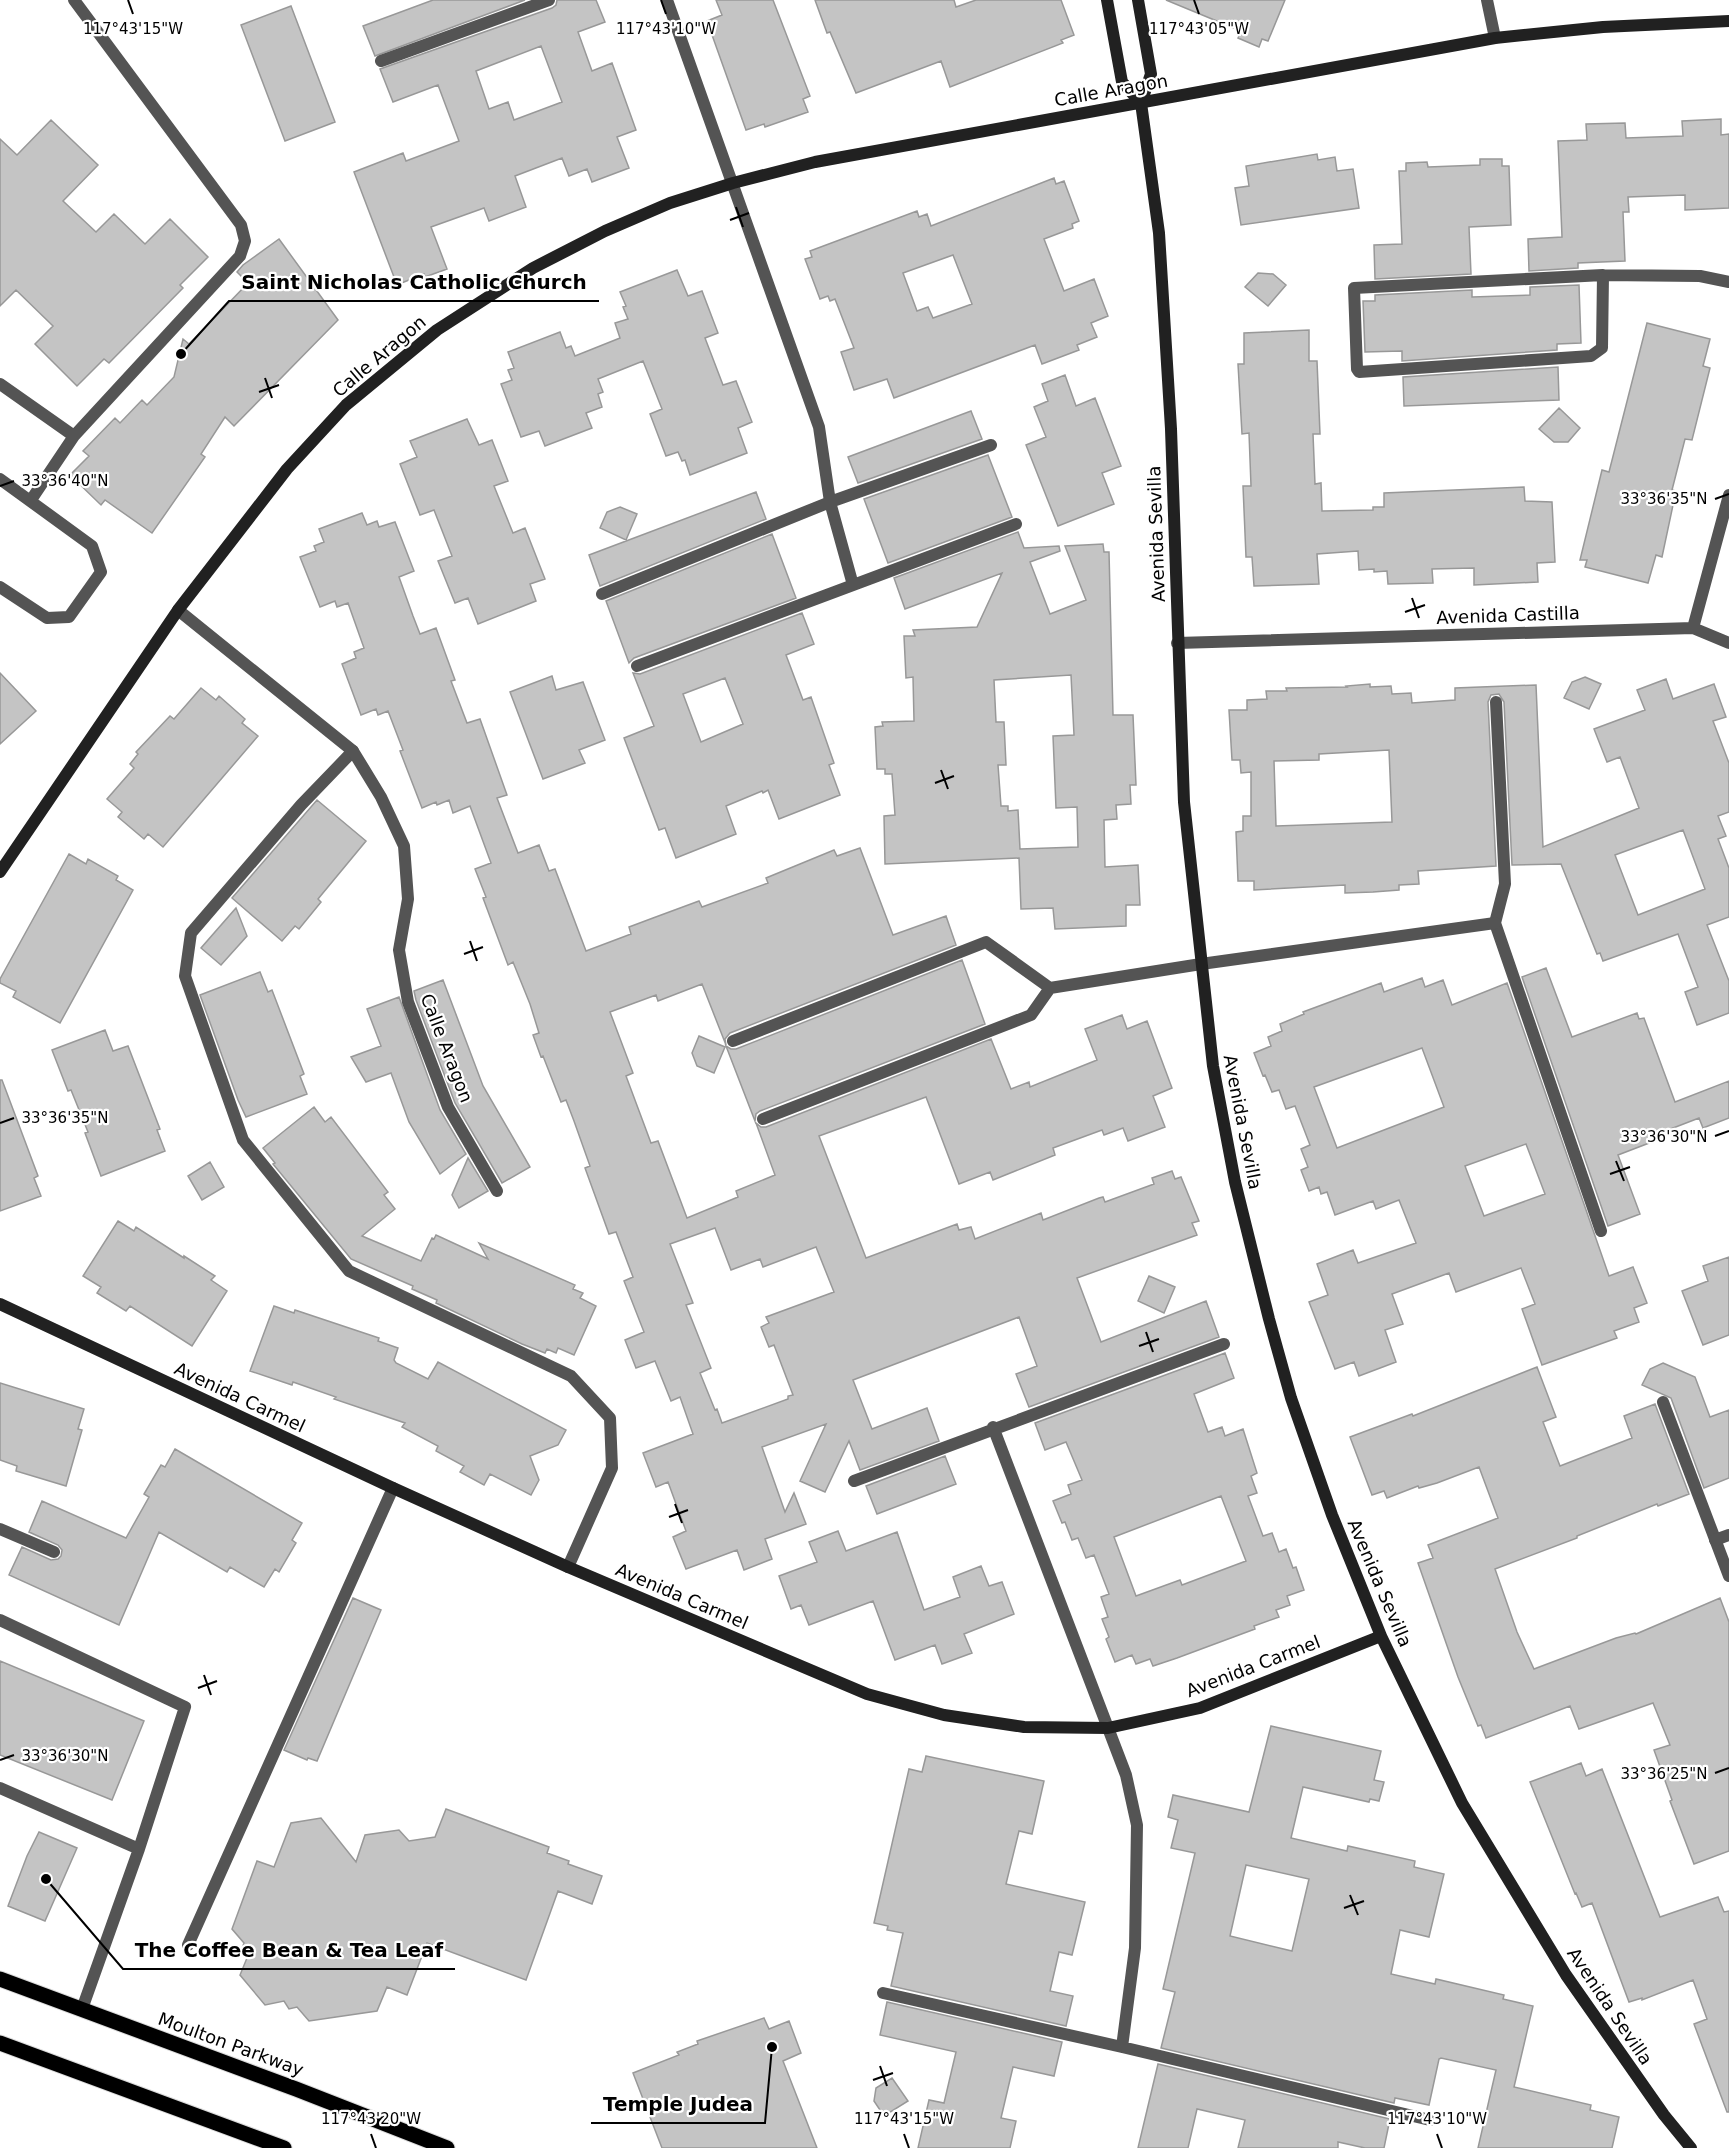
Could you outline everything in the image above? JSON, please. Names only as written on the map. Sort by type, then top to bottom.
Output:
[{"type":"main road","name":"Moulton Parkway","points":[[0,1979],[447,2148]]},
{"type":"main road","points":[[0,2043],[284,2148]]},
{"type":"street","points":[[31,500],[74,436],[240,256],[245,242],[241,225],[74,0]]},
{"type":"street","points":[[381,61],[549,0]]},
{"type":"street","points":[[667,0],[819,427],[830,502],[853,585]]},
{"type":"street","points":[[1107,0],[1122,82],[1141,103]]},
{"type":"street","name":"Avenida Sevilla","points":[[1138,0],[1151,74],[1141,103],[1159,233],[1170,429],[1184,802],[1213,1066],[1235,1182],[1269,1319],[1291,1398],[1332,1515],[1381,1636],[1462,1803],[1566,1975],[1664,2115],[1691,2148]]},
{"type":"street","points":[[1487,0],[1496,38]]},
{"type":"street","name":"Calle Aragon","points":[[0,872],[178,610],[287,469],[346,405],[437,330],[533,268],[604,231],[670,203],[733,183],[816,162],[1496,38],[1603,27],[1729,21]]},
{"type":"street","points":[[1603,275],[1602,348],[1591,357],[1359,372],[1357,369],[1354,288],[1603,275],[1700,276],[1729,282]]},
{"type":"street","points":[[0,384],[74,436]]},
{"type":"street","points":[[602,594],[830,502],[991,445]]},
{"type":"street","points":[[0,479],[92,546],[101,572],[69,617],[47,618],[0,587]]},
{"type":"street","points":[[1693,628],[1729,495]]},
{"type":"street","points":[[637,666],[1016,524]]},
{"type":"street","name":"Calle Aragon","points":[[178,610],[353,751],[381,797],[404,846],[408,899],[399,950],[408,1002],[448,1107],[497,1191]]},
{"type":"street","name":"Avenida Castilla","points":[[1177,643],[1693,628],[1729,643]]},
{"type":"street","points":[[1496,702],[1505,884],[1495,923],[1601,1231]]},
{"type":"street","points":[[353,751],[301,805],[191,933],[185,976],[243,1140],[349,1271],[571,1376],[610,1418],[612,1468],[568,1567]]},
{"type":"street","points":[[733,1041],[986,942],[1050,988],[1201,964],[1495,923]]},
{"type":"street","points":[[763,1119],[1031,1015],[1050,988]]},
{"type":"street","name":"Avenida Carmel","points":[[0,1304],[393,1488],[568,1567],[867,1694],[944,1715],[1024,1727],[1108,1728],[1200,1708],[1381,1636]]},
{"type":"street","points":[[854,1481],[993,1427],[1224,1344]]},
{"type":"street","points":[[1663,1402],[1729,1576]]},
{"type":"street","points":[[993,1427],[1126,1776],[1137,1825],[1135,1948],[1122,2047]]},
{"type":"street","points":[[188,1945],[393,1488]]},
{"type":"street","points":[[0,1529],[54,1552]]},
{"type":"street","points":[[1715,1540],[1729,1535]]},
{"type":"street","points":[[0,1620],[185,1707],[82,2009]]},
{"type":"street","points":[[0,1788],[138,1849]]},
{"type":"street","points":[[883,1993],[1430,2120]]},
{"type":"building","points":[[433,0],[525,0],[375,56],[363,26]]},
{"type":"building","points":[[557,0],[596,0],[605,22],[578,32],[592,71],[612,63],[636,130],[617,137],[629,168],[592,182],[587,169],[569,176],[562,158],[515,176],[526,207],[489,221],[484,208],[431,227],[447,269],[425,277],[424,274],[399,284],[394,277],[354,172],[403,153],[406,161],[459,141],[438,85],[393,102],[380,69],[556,5]],"holes":[[[541,46],[562,102],[514,120],[508,102],[489,109],[476,71]]]},
{"type":"building","points":[[716,0],[773,0],[810,96],[803,99],[808,112],[765,127],[764,124],[746,130],[707,21],[722,15]]},
{"type":"building","points":[[815,0],[954,0],[956,7],[976,0],[1061,0],[1074,35],[1061,40],[1063,43],[950,87],[941,61],[856,93],[830,32],[827,33]]},
{"type":"building","points":[[1166,0],[1285,0],[1268,41],[1262,39],[1259,47],[1238,38],[1241,31]]},
{"type":"building","points":[[291,6],[335,122],[285,141],[241,25]]},
{"type":"building","points":[[1721,119],[1721,135],[1729,134],[1729,208],[1685,210],[1685,195],[1628,197],[1629,212],[1623,212],[1625,261],[1578,263],[1578,268],[1529,271],[1528,239],[1562,237],[1558,141],[1587,140],[1586,124],[1625,123],[1626,138],[1683,136],[1682,121]]},
{"type":"building","points":[[51,120],[98,165],[63,201],[96,232],[114,214],[145,244],[170,219],[208,257],[180,285],[183,288],[109,363],[104,359],[77,386],[35,344],[53,326],[16,290],[0,306],[0,139],[17,155]]},
{"type":"building","points":[[1317,154],[1318,160],[1335,157],[1337,171],[1353,169],[1359,208],[1241,225],[1235,188],[1249,186],[1246,166]]},
{"type":"building","points":[[1480,159],[1502,159],[1502,166],[1509,166],[1511,225],[1469,227],[1471,274],[1375,279],[1374,245],[1402,244],[1399,171],[1406,171],[1406,163],[1427,162],[1428,167],[1480,165]]},
{"type":"building","points":[[1054,178],[1056,184],[1064,181],[1079,221],[1072,224],[1073,228],[1044,239],[1064,291],[1094,279],[1108,316],[1091,323],[1097,337],[1077,345],[1079,350],[1042,364],[1035,345],[894,398],[887,379],[854,390],[841,352],[854,348],[835,299],[830,301],[828,296],[820,299],[805,259],[812,257],[810,251],[917,211],[919,217],[927,214],[931,226]],"holes":[[[953,255],[972,304],[933,318],[928,307],[917,311],[903,273]]]},
{"type":"building","points":[[279,239],[338,320],[234,426],[225,417],[201,454],[205,457],[152,533],[105,500],[101,505],[70,475],[89,456],[83,451],[115,418],[120,423],[142,400],[147,405],[174,377],[183,339],[189,344],[248,283],[237,272]]},
{"type":"building","points":[[677,270],[688,296],[702,291],[718,333],[705,338],[723,385],[736,381],[752,422],[738,428],[747,453],[690,475],[685,460],[682,461],[678,452],[666,456],[650,414],[662,409],[643,361],[598,379],[603,392],[598,394],[602,407],[586,413],[592,428],[545,446],[539,431],[521,437],[501,384],[512,380],[508,370],[514,368],[508,352],[560,332],[566,348],[571,346],[575,356],[620,338],[615,323],[628,319],[620,292]]},
{"type":"building","points":[[1258,273],[1273,274],[1286,285],[1268,306],[1245,287]]},
{"type":"building","points":[[1579,285],[1581,343],[1557,344],[1557,350],[1402,361],[1402,351],[1365,352],[1363,301],[1375,301],[1375,295],[1472,290],[1472,297],[1530,295],[1530,287]]},
{"type":"building","points":[[1647,323],[1710,339],[1703,366],[1710,368],[1692,440],[1685,439],[1672,490],[1676,491],[1662,557],[1656,555],[1648,583],[1585,567],[1587,560],[1580,560],[1602,470],[1609,472]]},
{"type":"building","points":[[1309,330],[1309,361],[1317,361],[1320,434],[1313,434],[1315,484],[1321,483],[1322,511],[1373,510],[1373,507],[1384,507],[1384,493],[1524,487],[1525,501],[1552,502],[1555,562],[1537,563],[1538,582],[1474,585],[1474,568],[1432,569],[1433,583],[1388,584],[1387,571],[1359,570],[1358,551],[1317,554],[1319,584],[1254,586],[1252,557],[1246,557],[1243,486],[1251,486],[1249,433],[1242,434],[1238,364],[1244,364],[1244,333]]},
{"type":"building","points":[[1558,367],[1559,400],[1404,406],[1403,377]]},
{"type":"building","points":[[1065,375],[1076,406],[1095,398],[1121,466],[1102,473],[1114,504],[1058,526],[1026,445],[1046,437],[1034,407],[1048,401],[1042,384]]},
{"type":"building","points":[[1559,408],[1580,428],[1568,442],[1554,442],[1539,429]]},
{"type":"building","points":[[971,411],[982,439],[858,483],[848,457]]},
{"type":"building","points":[[467,419],[479,445],[492,440],[508,481],[494,486],[513,533],[525,528],[545,579],[530,584],[536,601],[478,624],[468,598],[455,603],[438,561],[452,556],[434,510],[420,515],[400,464],[417,457],[410,441]]},
{"type":"building","points":[[988,455],[1012,517],[888,563],[864,499]]},
{"type":"building","points":[[756,492],[766,519],[600,586],[589,555]]},
{"type":"building","points":[[620,507],[637,514],[626,540],[600,528],[607,512]]},
{"type":"building","points":[[362,513],[367,525],[377,521],[379,527],[395,522],[414,571],[399,577],[420,634],[436,628],[455,680],[451,681],[467,723],[480,719],[507,795],[497,798],[518,853],[539,845],[549,871],[555,869],[586,951],[631,934],[629,927],[699,901],[702,907],[768,883],[766,878],[834,850],[837,856],[860,848],[893,935],[946,916],[956,945],[730,1033],[725,1039],[726,1045],[702,984],[658,1001],[656,995],[610,1012],[633,1073],[626,1076],[651,1143],[658,1141],[687,1218],[738,1197],[736,1191],[775,1175],[756,1123],[761,1127],[766,1127],[991,1039],[1011,1089],[1029,1082],[1030,1087],[1097,1060],[1085,1029],[1122,1015],[1127,1029],[1147,1021],[1172,1088],[1153,1096],[1165,1127],[1128,1141],[1123,1128],[1104,1135],[1102,1130],[1053,1148],[1055,1155],[993,1180],[990,1172],[959,1184],[926,1097],[819,1136],[866,1258],[957,1224],[959,1230],[971,1227],[975,1239],[1041,1213],[1043,1220],[1099,1198],[1103,1197],[1105,1202],[1154,1184],[1152,1178],[1172,1171],[1175,1179],[1181,1177],[1199,1221],[1192,1223],[1197,1235],[1077,1278],[1101,1342],[1206,1301],[1219,1337],[1029,1407],[1016,1374],[1037,1366],[1019,1317],[853,1380],[872,1429],[927,1408],[939,1441],[860,1470],[849,1441],[825,1492],[800,1481],[826,1424],[762,1447],[785,1512],[794,1493],[806,1524],[765,1539],[772,1559],[744,1570],[737,1550],[686,1569],[673,1537],[686,1531],[668,1482],[656,1487],[643,1453],[693,1434],[680,1397],[671,1401],[655,1361],[636,1368],[625,1340],[644,1332],[624,1281],[633,1277],[616,1232],[609,1234],[585,1168],[590,1166],[574,1121],[566,1100],[561,1102],[543,1056],[541,1057],[533,1035],[539,1033],[530,1004],[513,962],[508,965],[483,898],[486,897],[475,869],[491,863],[470,806],[453,813],[449,800],[422,808],[400,751],[403,750],[388,711],[378,715],[376,709],[361,715],[342,664],[356,658],[354,652],[364,648],[348,603],[337,607],[335,601],[320,607],[300,557],[316,551],[314,546],[324,542],[319,529]],"holes":[[[715,1228],[731,1270],[760,1259],[763,1267],[816,1247],[834,1292],[766,1317],[769,1323],[761,1327],[769,1347],[774,1345],[793,1395],[788,1396],[788,1399],[722,1423],[700,1373],[711,1368],[686,1305],[693,1303],[670,1244]]]},
{"type":"building","points":[[1018,532],[1024,548],[1059,546],[1060,551],[1030,562],[1050,614],[1086,600],[1065,546],[1103,544],[1104,552],[1109,552],[1113,715],[1133,715],[1136,785],[1130,785],[1131,804],[1116,805],[1117,819],[1104,820],[1105,867],[1138,865],[1140,905],[1126,905],[1126,926],[1055,929],[1053,908],[1021,909],[1019,858],[885,864],[884,816],[895,815],[892,774],[885,774],[885,769],[877,769],[875,727],[883,726],[882,722],[914,721],[913,677],[906,678],[904,636],[915,636],[913,630],[977,627],[1002,573],[905,609],[894,578]],"holes":[[[1071,675],[1074,735],[1053,736],[1056,808],[1077,807],[1078,847],[1020,849],[1018,810],[1008,811],[1008,806],[1001,806],[998,765],[1006,765],[1004,722],[996,722],[994,680]]]},
{"type":"building","points":[[772,534],[796,598],[634,658],[629,663],[606,601]]},
{"type":"building","points":[[802,613],[814,644],[786,655],[803,700],[811,697],[834,763],[829,765],[840,795],[779,819],[768,790],[763,793],[762,791],[726,806],[736,834],[676,858],[665,828],[659,830],[624,738],[654,726],[633,673],[640,674]],"holes":[[[725,678],[743,724],[701,742],[683,694]]]},
{"type":"building","points":[[0,673],[36,711],[0,744]]},
{"type":"building","points":[[552,676],[556,690],[583,682],[605,740],[579,750],[585,763],[543,779],[510,692]]},
{"type":"building","points":[[1585,677],[1601,684],[1589,709],[1564,698],[1572,682]]},
{"type":"building","points":[[1666,679],[1673,699],[1714,684],[1726,717],[1713,721],[1729,763],[1729,812],[1718,816],[1726,836],[1718,839],[1729,868],[1729,917],[1707,925],[1729,981],[1729,1013],[1697,1025],[1685,992],[1698,987],[1678,934],[1603,961],[1600,953],[1597,954],[1561,864],[1512,865],[1504,702],[1499,694],[1491,695],[1488,702],[1496,866],[1418,871],[1419,884],[1399,885],[1399,890],[1373,892],[1345,893],[1345,885],[1254,890],[1254,881],[1238,881],[1236,832],[1243,831],[1243,816],[1251,816],[1251,772],[1241,773],[1240,760],[1232,760],[1229,710],[1247,710],[1247,700],[1267,699],[1266,691],[1287,691],[1286,688],[1347,687],[1370,684],[1370,687],[1391,686],[1392,694],[1411,693],[1412,703],[1455,700],[1455,688],[1536,685],[1543,847],[1639,808],[1620,757],[1607,762],[1594,729],[1645,710],[1637,690]],"holes":[[[1389,750],[1392,822],[1276,826],[1274,761],[1319,760],[1319,754]],[[1683,830],[1705,889],[1638,915],[1615,855]]]},
{"type":"building","points":[[201,688],[216,700],[219,696],[245,719],[242,723],[258,736],[163,847],[148,834],[144,839],[118,817],[122,812],[107,799],[134,768],[130,764],[138,754],[136,752],[170,716],[174,719]]},
{"type":"building","points":[[317,800],[366,841],[318,899],[321,902],[299,929],[295,926],[282,941],[232,898]]},
{"type":"building","points":[[69,854],[86,864],[88,859],[118,876],[116,880],[133,890],[60,1023],[13,997],[16,991],[0,983],[0,979]]},
{"type":"building","points":[[236,908],[247,936],[221,965],[201,948]]},
{"type":"building","points":[[962,960],[985,1024],[760,1111],[756,1114],[755,1121],[726,1046],[736,1049]]},
{"type":"building","points":[[1546,968],[1572,1037],[1637,1013],[1639,1019],[1644,1018],[1675,1102],[1729,1081],[1729,1118],[1703,1128],[1699,1118],[1655,1135],[1657,1140],[1618,1155],[1640,1214],[1608,1226],[1522,977]]},
{"type":"building","points":[[260,972],[268,992],[272,990],[304,1074],[300,1076],[307,1094],[246,1117],[200,995]]},
{"type":"building","points":[[1422,978],[1425,987],[1443,980],[1452,1005],[1507,983],[1609,1276],[1633,1267],[1647,1303],[1634,1308],[1639,1322],[1614,1331],[1617,1338],[1542,1365],[1522,1309],[1535,1304],[1521,1268],[1456,1292],[1449,1273],[1392,1294],[1403,1324],[1385,1330],[1396,1362],[1359,1376],[1354,1362],[1335,1369],[1309,1302],[1328,1295],[1317,1264],[1353,1250],[1358,1263],[1416,1243],[1399,1200],[1376,1209],[1373,1201],[1335,1215],[1327,1192],[1321,1194],[1319,1187],[1309,1191],[1301,1170],[1308,1167],[1301,1149],[1310,1145],[1295,1106],[1286,1109],[1279,1090],[1272,1092],[1254,1053],[1271,1046],[1268,1037],[1282,1031],[1280,1024],[1304,1014],[1303,1012],[1381,983],[1384,992]],"holes":[[[1422,1048],[1444,1107],[1337,1148],[1314,1087]],[[1526,1144],[1545,1194],[1484,1216],[1465,1166]]]},
{"type":"building","points":[[443,980],[483,1086],[530,1167],[502,1183],[455,1103],[416,1000],[414,991]]},
{"type":"building","points":[[399,997],[440,1110],[466,1154],[440,1174],[409,1122],[391,1073],[366,1082],[351,1057],[381,1046],[367,1009]]},
{"type":"building","points":[[105,1030],[113,1051],[128,1046],[160,1129],[157,1130],[165,1151],[101,1176],[85,1133],[88,1132],[71,1090],[68,1091],[52,1050]]},
{"type":"building","points":[[699,1036],[725,1047],[714,1073],[697,1066],[692,1053]]},
{"type":"building","points":[[0,1080],[2,1080],[38,1176],[34,1178],[41,1196],[0,1211]]},
{"type":"building","points":[[314,1107],[325,1122],[331,1117],[388,1192],[384,1195],[395,1209],[362,1236],[421,1261],[432,1238],[434,1239],[436,1235],[488,1259],[479,1243],[575,1285],[573,1289],[583,1293],[580,1298],[596,1306],[574,1355],[558,1348],[556,1353],[547,1349],[545,1353],[522,1344],[436,1303],[437,1300],[412,1289],[413,1286],[351,1259],[273,1164],[275,1163],[263,1148]]},
{"type":"building","points":[[468,1158],[488,1191],[459,1208],[452,1195]]},
{"type":"building","points":[[210,1162],[224,1187],[202,1200],[188,1176]]},
{"type":"building","points":[[118,1221],[134,1231],[136,1227],[184,1258],[184,1256],[215,1276],[211,1280],[227,1291],[192,1346],[130,1306],[126,1311],[97,1293],[101,1287],[83,1276]]},
{"type":"building","points":[[1729,1257],[1729,1335],[1703,1345],[1682,1291],[1708,1281],[1703,1266]]},
{"type":"building","points":[[1149,1276],[1175,1287],[1164,1313],[1138,1301]]},
{"type":"building","points":[[274,1306],[294,1313],[295,1310],[379,1338],[378,1341],[398,1348],[394,1360],[396,1363],[428,1379],[438,1362],[566,1430],[558,1445],[530,1456],[539,1480],[531,1495],[490,1474],[484,1485],[460,1472],[464,1466],[436,1451],[438,1446],[402,1427],[405,1423],[334,1399],[336,1397],[293,1382],[292,1385],[250,1371]]},
{"type":"building","points":[[1225,1353],[1234,1378],[1194,1394],[1208,1432],[1222,1427],[1225,1436],[1243,1429],[1257,1473],[1251,1476],[1257,1493],[1248,1496],[1263,1536],[1272,1533],[1279,1552],[1286,1549],[1293,1568],[1296,1567],[1304,1590],[1287,1596],[1290,1605],[1276,1610],[1279,1617],[1254,1626],[1255,1629],[1153,1666],[1150,1659],[1136,1664],[1132,1655],[1115,1662],[1106,1639],[1109,1637],[1102,1619],[1108,1617],[1101,1597],[1109,1594],[1094,1555],[1086,1558],[1078,1538],[1072,1540],[1053,1501],[1071,1494],[1068,1485],[1082,1480],[1066,1442],[1045,1450],[1035,1423]],"holes":[[[1221,1496],[1246,1561],[1182,1585],[1180,1580],[1136,1596],[1114,1537]]]},
{"type":"building","points":[[1663,1363],[1695,1377],[1710,1417],[1729,1410],[1729,1478],[1704,1488],[1671,1398],[1642,1385],[1650,1369]]},
{"type":"building","points":[[1537,1367],[1556,1417],[1543,1422],[1560,1466],[1632,1438],[1624,1416],[1655,1404],[1689,1494],[1658,1506],[1657,1504],[1495,1569],[1517,1632],[1534,1669],[1616,1638],[1636,1634],[1720,1598],[1729,1622],[1729,1851],[1694,1864],[1654,1750],[1670,1745],[1653,1703],[1579,1729],[1570,1706],[1486,1738],[1481,1725],[1478,1726],[1458,1677],[1418,1563],[1433,1558],[1428,1545],[1498,1518],[1479,1467],[1387,1498],[1384,1491],[1372,1495],[1350,1437],[1412,1414],[1413,1416]]},
{"type":"building","points":[[0,1383],[84,1409],[78,1429],[82,1430],[66,1486],[16,1471],[17,1466],[0,1460]]},
{"type":"building","points":[[175,1449],[302,1523],[292,1540],[296,1543],[279,1572],[275,1569],[264,1587],[230,1567],[227,1572],[159,1532],[119,1625],[9,1575],[22,1547],[51,1560],[61,1556],[62,1550],[58,1545],[29,1532],[42,1501],[126,1538],[149,1497],[144,1494],[161,1465],[165,1467]]},
{"type":"building","points":[[945,1456],[956,1484],[877,1514],[866,1486]]},
{"type":"building","points":[[838,1531],[846,1551],[897,1532],[924,1610],[960,1597],[953,1577],[981,1566],[989,1586],[1002,1582],[1014,1614],[964,1634],[972,1653],[942,1664],[935,1645],[895,1660],[873,1601],[809,1625],[801,1605],[791,1609],[779,1576],[817,1562],[809,1542]]},
{"type":"building","points":[[353,1598],[381,1610],[317,1761],[308,1758],[307,1760],[284,1750]]},
{"type":"building","points":[[0,1661],[144,1721],[112,1800],[0,1755]]},
{"type":"building","points":[[1271,1726],[1381,1751],[1374,1780],[1384,1782],[1379,1801],[1370,1799],[1369,1802],[1303,1787],[1291,1838],[1347,1851],[1348,1846],[1415,1861],[1414,1867],[1444,1874],[1429,1937],[1400,1930],[1391,1974],[1435,1984],[1436,1979],[1504,1995],[1503,1999],[1533,2006],[1514,2087],[1591,2105],[1590,2110],[1619,2117],[1612,2148],[1478,2148],[1496,2070],[1441,2058],[1429,2105],[1395,2098],[1394,2103],[1161,2048],[1175,1992],[1163,1989],[1195,1853],[1171,1848],[1178,1820],[1168,1817],[1173,1795],[1249,1812]],"holes":[[[1246,1865],[1309,1879],[1292,1951],[1230,1936]]]},
{"type":"building","points":[[926,1756],[1044,1781],[1032,1834],[1019,1831],[1006,1884],[1085,1902],[1072,1955],[1059,1952],[1050,1991],[1073,1996],[1066,2026],[891,1986],[903,1933],[887,1930],[888,1926],[874,1923],[909,1769],[922,1772]]},
{"type":"building","points":[[1581,1763],[1586,1776],[1602,1769],[1660,1917],[1718,1897],[1724,1912],[1729,1911],[1729,2112],[1727,2112],[1694,2024],[1707,2019],[1693,1980],[1642,2000],[1642,1998],[1629,2002],[1592,1903],[1582,1907],[1575,1894],[1530,1782]]},
{"type":"building","points":[[446,1809],[549,1847],[547,1853],[569,1861],[568,1864],[602,1876],[592,1904],[558,1891],[526,1980],[427,1943],[407,1995],[387,1987],[377,2011],[309,2021],[297,2007],[289,2009],[284,2001],[265,2005],[240,1975],[247,1958],[241,1951],[244,1943],[232,1929],[257,1861],[274,1867],[291,1823],[321,1818],[356,1862],[365,1835],[399,1830],[409,1841],[435,1837]]},
{"type":"building","points":[[39,1832],[77,1848],[45,1921],[8,1906]]},
{"type":"building","points":[[887,2002],[1062,2042],[1054,2076],[1013,2067],[1001,2118],[1016,2121],[1010,2148],[918,2148],[929,2100],[944,2103],[956,2052],[880,2035]]},
{"type":"building","points":[[764,2018],[769,2029],[789,2021],[801,2053],[783,2061],[817,2148],[662,2148],[633,2073],[679,2055],[677,2052],[698,2044],[697,2041]]},
{"type":"building","points":[[1158,2064],[1390,2119],[1384,2148],[1365,2148],[1338,2142],[1338,2148],[1238,2148],[1245,2120],[1197,2109],[1188,2148],[1138,2148]]},
{"type":"building","points":[[892,2078],[908,2101],[884,2116],[874,2101],[876,2088]]},
{"type":"place","name":"Saint Nicholas Catholic Church","points":[[181,354]]},
{"type":"place","name":"The Coffee Bean & Tea Leaf","points":[[46,1879]]},
{"type":"place","name":"Temple Judea","points":[[772,2047]]}]
